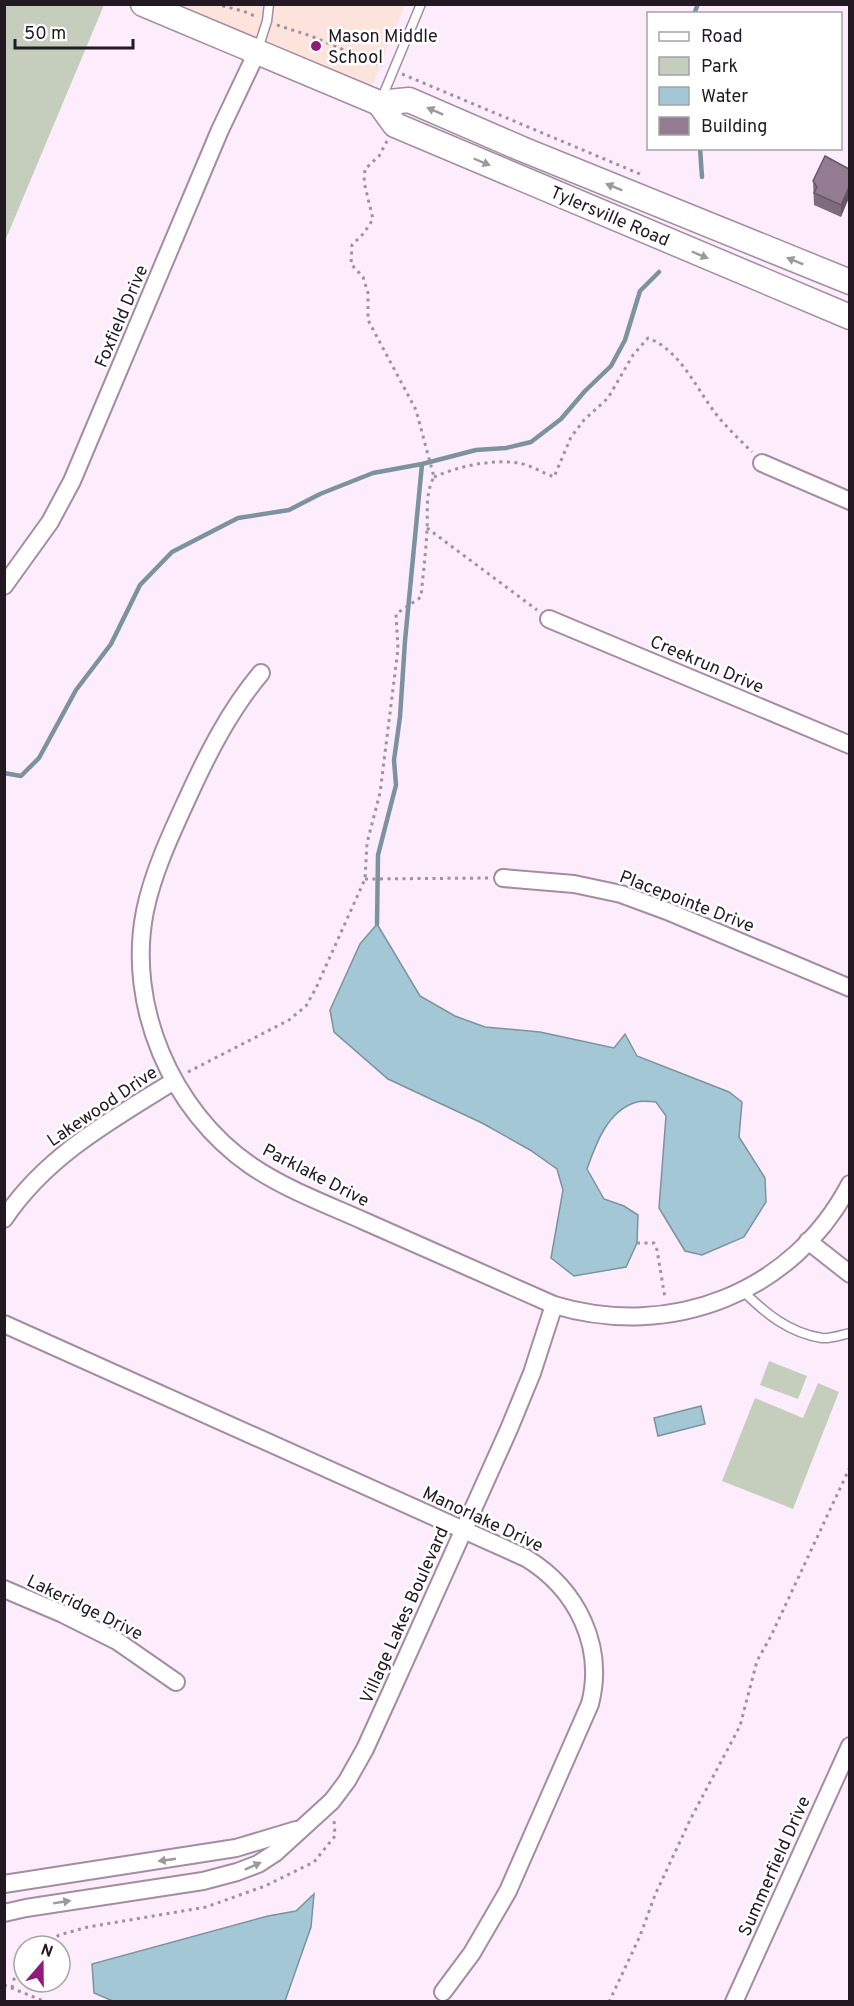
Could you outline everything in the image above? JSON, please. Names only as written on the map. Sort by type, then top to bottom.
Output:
[{"type":"main road","name":"Tylersville Road","points":[[143,4],[379,103],[410,100],[522,149],[849,282]]},
{"type":"main road","points":[[379,103],[395,125]]},
{"type":"main road","name":"Tylersville Road","points":[[395,125],[849,316]]},
{"type":"street","name":"Foxfield Drive","points":[[4,586],[50,522],[72,481],[220,130],[257,52]]},
{"type":"street","points":[[762,463],[849,501]]},
{"type":"street","name":"Creekrun Drive","points":[[549,620],[849,745]]},
{"type":"street","name":"Parklake Drive","points":[[261,673],[232,711],[203,764],[155,874],[145,909],[141,945],[142,981],[156,1041],[174,1081],[197,1114],[221,1142],[270,1177],[554,1305],[601,1316],[638,1317],[667,1314],[709,1305],[742,1291],[773,1272],[808,1241],[826,1222],[849,1184]]},
{"type":"street","name":"Placepointe Drive","points":[[502,878],[574,884],[621,894],[667,911],[849,988]]},
{"type":"street","name":"Lakewood Drive","points":[[4,1219],[44,1170],[71,1147],[174,1081]]},
{"type":"street","points":[[808,1241],[849,1274]]},
{"type":"street","name":"Village Lakes Boulevard","points":[[4,1913],[203,1881],[237,1872],[258,1864],[275,1853],[332,1801],[347,1781],[365,1749],[532,1373],[554,1305]]},
{"type":"street","name":"Manorlake Drive","points":[[4,1324],[526,1558],[556,1580],[572,1599],[584,1620],[593,1656],[594,1680],[590,1704],[508,1891],[472,1953],[443,1992]]},
{"type":"street","name":"Lakeridge Drive","points":[[4,1589],[63,1614],[117,1641],[176,1682]]},
{"type":"street","name":"Summerfield Drive","points":[[734,2001],[849,1746]]},
{"type":"street","name":"Village Lakes Boulevard","points":[[4,1884],[236,1848],[305,1826]]},
{"type":"lane","points":[[257,52],[267,21],[269,4]]},
{"type":"lane","points":[[379,103],[421,4]]},
{"type":"lane","points":[[742,1291],[776,1320],[795,1329],[824,1338],[849,1333]]},
{"type":"path","points":[[215,4],[243,11],[311,36],[643,175]]},
{"type":"path","points":[[395,125],[379,156],[365,169],[364,182],[373,219],[352,245],[351,264],[363,278],[368,293],[368,320],[416,410],[434,477]]},
{"type":"path","points":[[174,1081],[188,1071],[289,1020],[306,1006],[365,879],[367,843],[380,792],[398,649],[396,614],[421,597],[429,485],[434,477],[454,468],[492,462],[520,463],[554,477],[571,437],[584,420],[608,398],[633,355],[648,338],[660,342],[679,362],[717,416],[762,463]]},
{"type":"path","points":[[427,528],[549,620]]},
{"type":"path","points":[[365,879],[502,878]]},
{"type":"path","points":[[637,1243],[654,1243],[657,1250],[667,1314]]},
{"type":"path","points":[[609,2001],[691,1818],[740,1726],[757,1661],[771,1636],[849,1467]]},
{"type":"path","points":[[4,1985],[12,1988]]},
{"type":"path","points":[[28,1994],[46,2001]]},
{"type":"shaded area","name":"Mason Middle School","points":[[143,5],[405,5],[367,98]]},
{"type":"green space","points":[[4,5],[104,5],[5,241]]},
{"type":"green space","points":[[769,1361],[807,1376],[798,1399],[760,1385]]},
{"type":"green space","points":[[818,1383],[839,1392],[793,1509],[722,1481],[755,1398],[803,1418]]},
{"type":"water","points":[[377,924],[420,996],[455,1016],[485,1027],[540,1032],[614,1048],[625,1034],[637,1056],[729,1092],[742,1102],[739,1137],[765,1178],[766,1202],[744,1237],[702,1255],[685,1251],[659,1208],[666,1116],[656,1102],[641,1101],[627,1106],[611,1120],[599,1138],[587,1169],[604,1199],[624,1206],[638,1215],[637,1243],[626,1267],[574,1276],[551,1258],[563,1190],[557,1169],[530,1150],[482,1123],[388,1079],[334,1032],[330,1010],[360,944]]},
{"type":"water","points":[[701,1406],[705,1424],[658,1436],[654,1418]]},
{"type":"water","points":[[314,1894],[311,1927],[285,2001],[115,2002],[94,1993],[92,1964],[268,1916],[296,1911]]},
{"type":"building","points":[[825,156],[849,169],[849,187],[841,205],[814,193],[817,187],[813,181]]},
{"type":"waterway","points":[[695,12],[698,4]]},
{"type":"waterway","points":[[700,150],[702,177]]},
{"type":"waterway","points":[[4,773],[21,776],[39,758],[76,690],[111,644],[140,585],[172,552],[238,518],[289,510],[320,494],[373,473],[422,464],[476,450],[506,448],[531,442],[561,419],[611,366],[625,340],[640,291],[659,272]]},
{"type":"waterway","points":[[377,924],[378,855],[396,785],[394,760],[400,717],[422,464]]},
{"type":"place","name":"Mason Middle School","points":[[316,46]]}]
